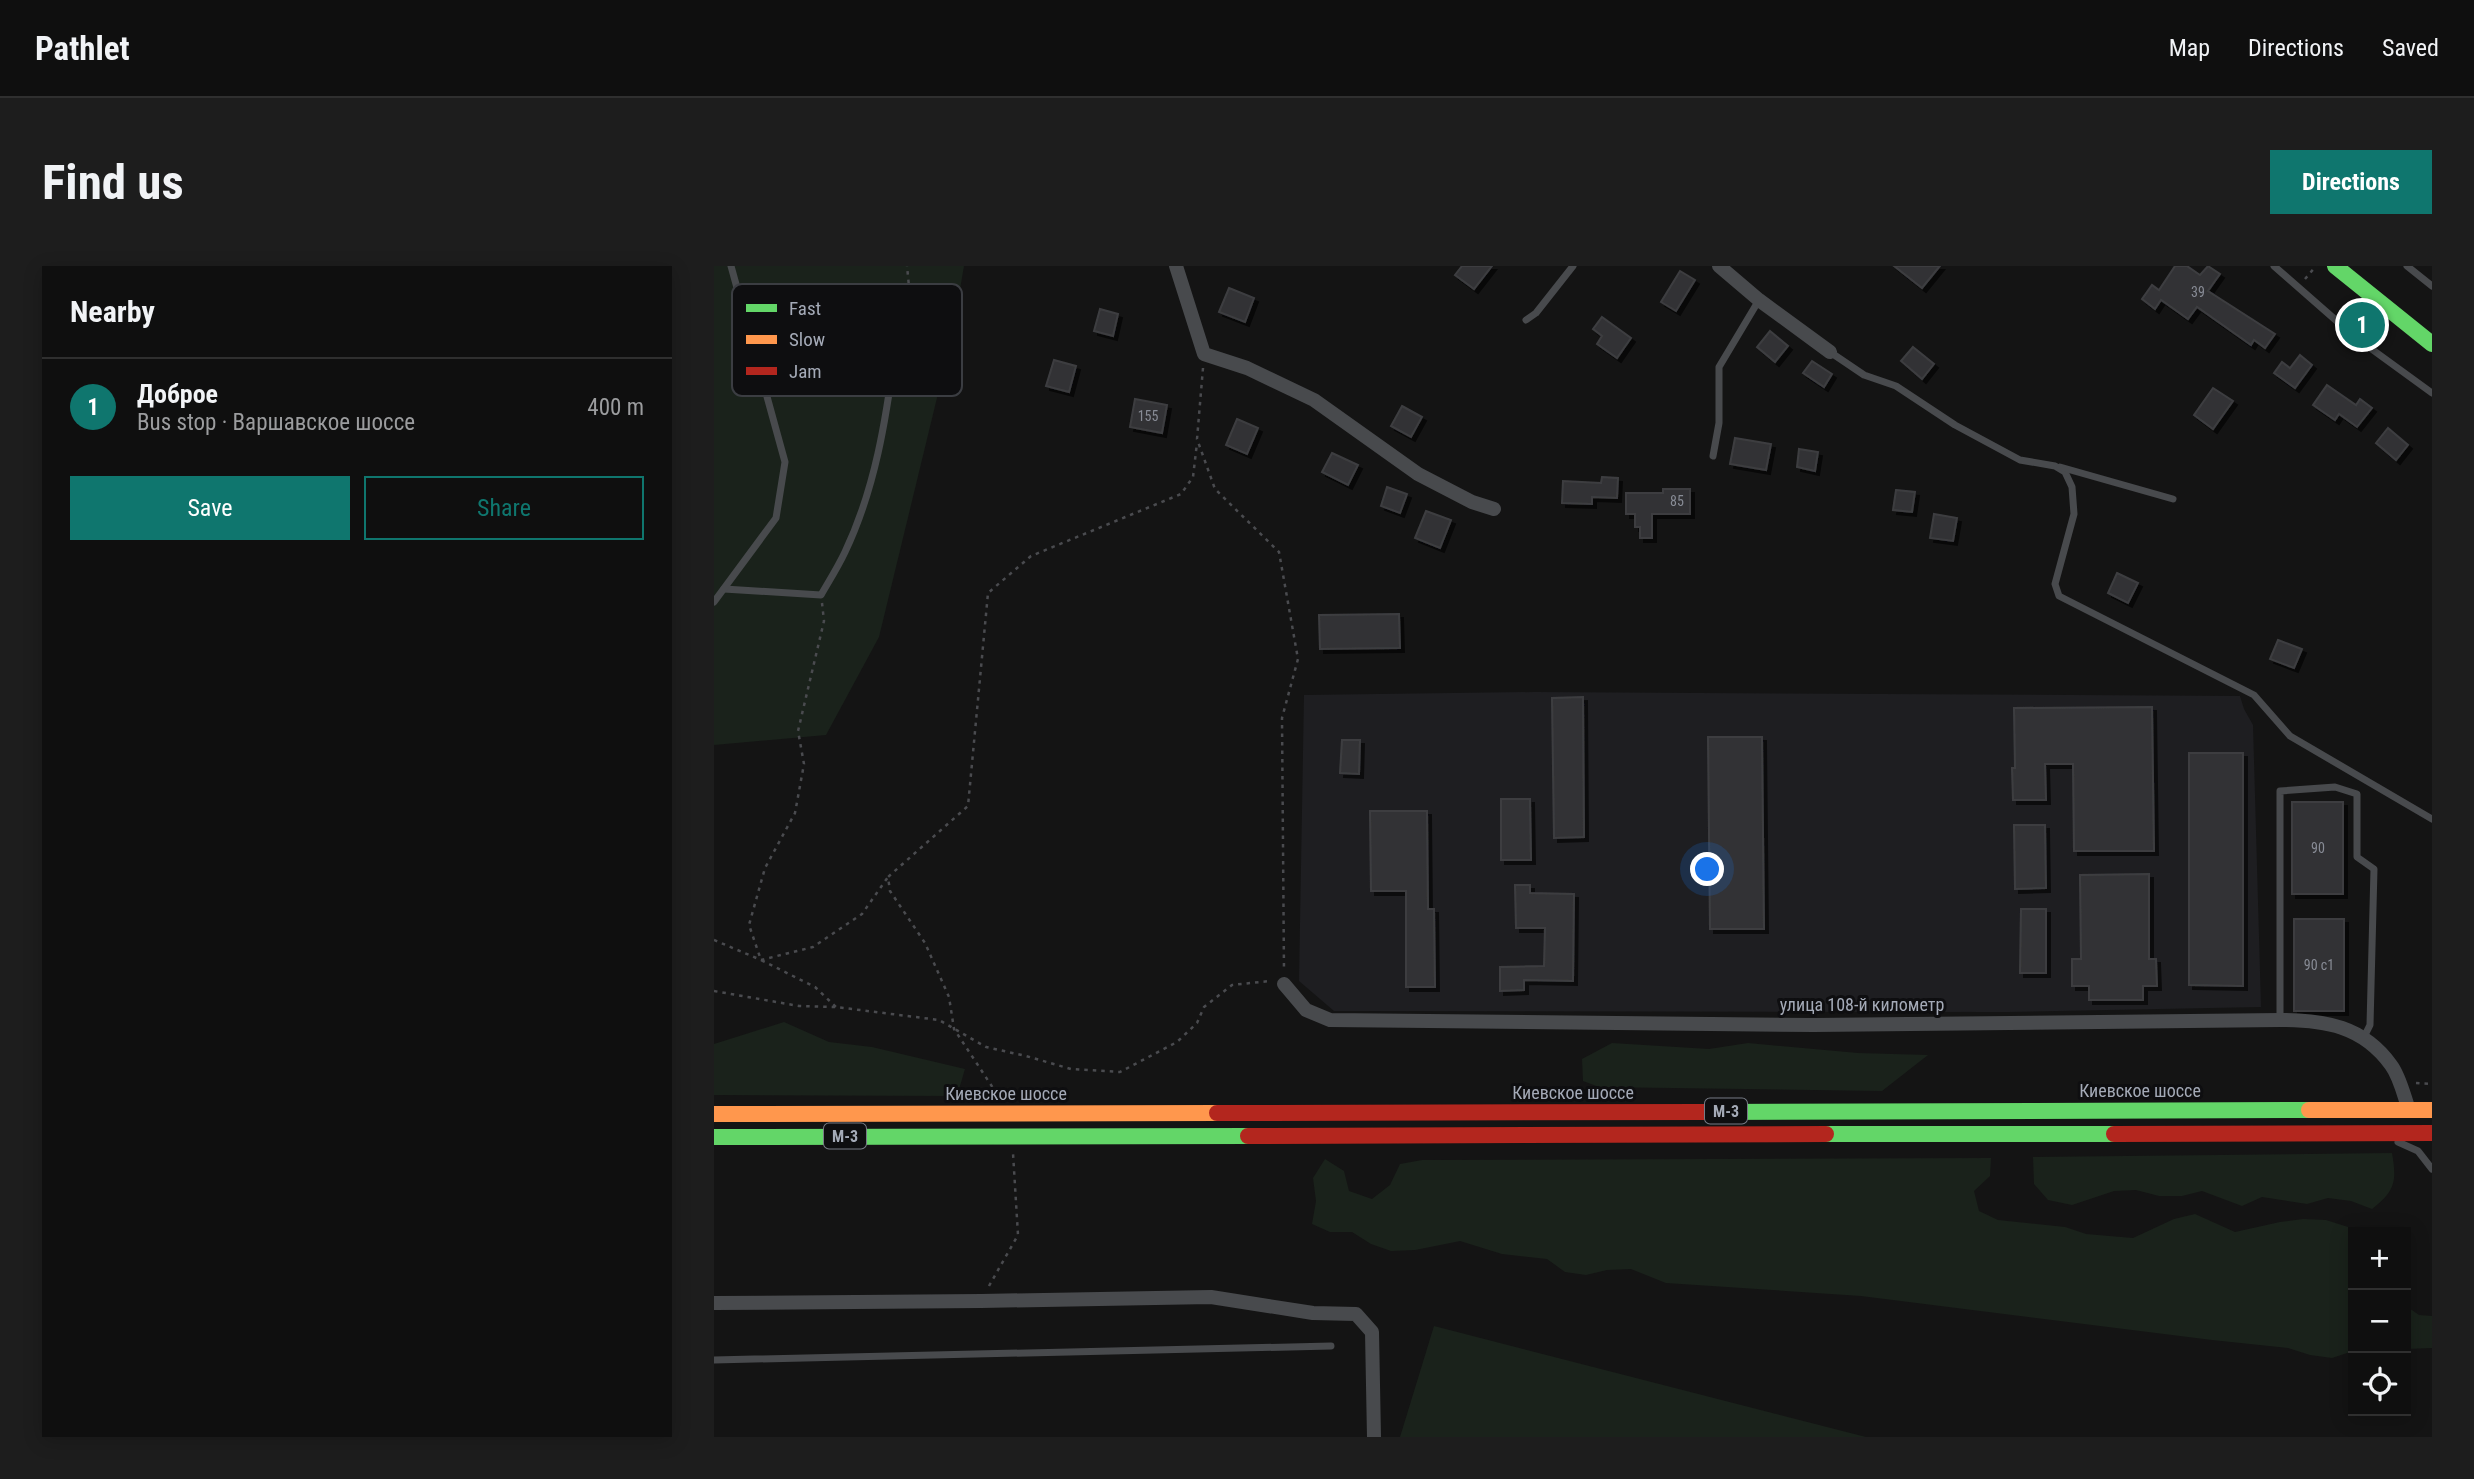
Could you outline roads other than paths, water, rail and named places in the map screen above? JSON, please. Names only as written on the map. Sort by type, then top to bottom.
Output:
[{"type":"main road","points":[[2335,266],[2432,344]]},
{"type":"main road","name":"Киевское шоссе","points":[[714,1114],[2432,1110]]},
{"type":"main road","name":"М-3","points":[[714,1137],[2432,1133]]},
{"type":"street","points":[[1176,266],[1204,354],[1247,368],[1314,400],[1418,474],[1472,502],[1494,509]]},
{"type":"street","points":[[1719,266],[1759,300],[1830,352]]},
{"type":"street","name":"улица 108-й километр","points":[[1284,984],[1306,1010],[1330,1020],[1814,1026],[2280,1020],[2329,1022],[2364,1037],[2392,1065],[2409,1110]]},
{"type":"street","points":[[714,1303],[1211,1297],[1312,1313],[1356,1314],[1372,1332],[1374,1437]]},
{"type":"lane","points":[[731,266],[736,284]]},
{"type":"lane","points":[[1526,320],[1535,313],[1573,266]]},
{"type":"lane","points":[[2274,266],[2355,337],[2432,393]]},
{"type":"lane","points":[[2407,266],[2432,286]]},
{"type":"lane","points":[[1713,456],[1719,424],[1719,367],[1759,300]]},
{"type":"lane","points":[[1830,352],[1864,375],[1896,386],[1955,425],[2020,460],[2086,472],[2174,499]]},
{"type":"lane","points":[[714,602],[776,519],[785,462],[767,396]]},
{"type":"lane","points":[[724,589],[821,595],[846,551],[871,483],[889,396]]},
{"type":"lane","points":[[2054,466],[2065,472],[2072,487],[2074,514],[2055,584],[2059,596],[2254,695],[2290,736],[2432,819]]},
{"type":"lane","points":[[2280,1020],[2280,791],[2335,787],[2357,794],[2357,858],[2374,869],[2370,1025],[2364,1037]]},
{"type":"lane","points":[[2374,1133],[2418,1151],[2432,1170]]},
{"type":"lane","points":[[714,1360],[1331,1346]]},
{"type":"place","name":"Доброе","points":[[2362,325]]}]
